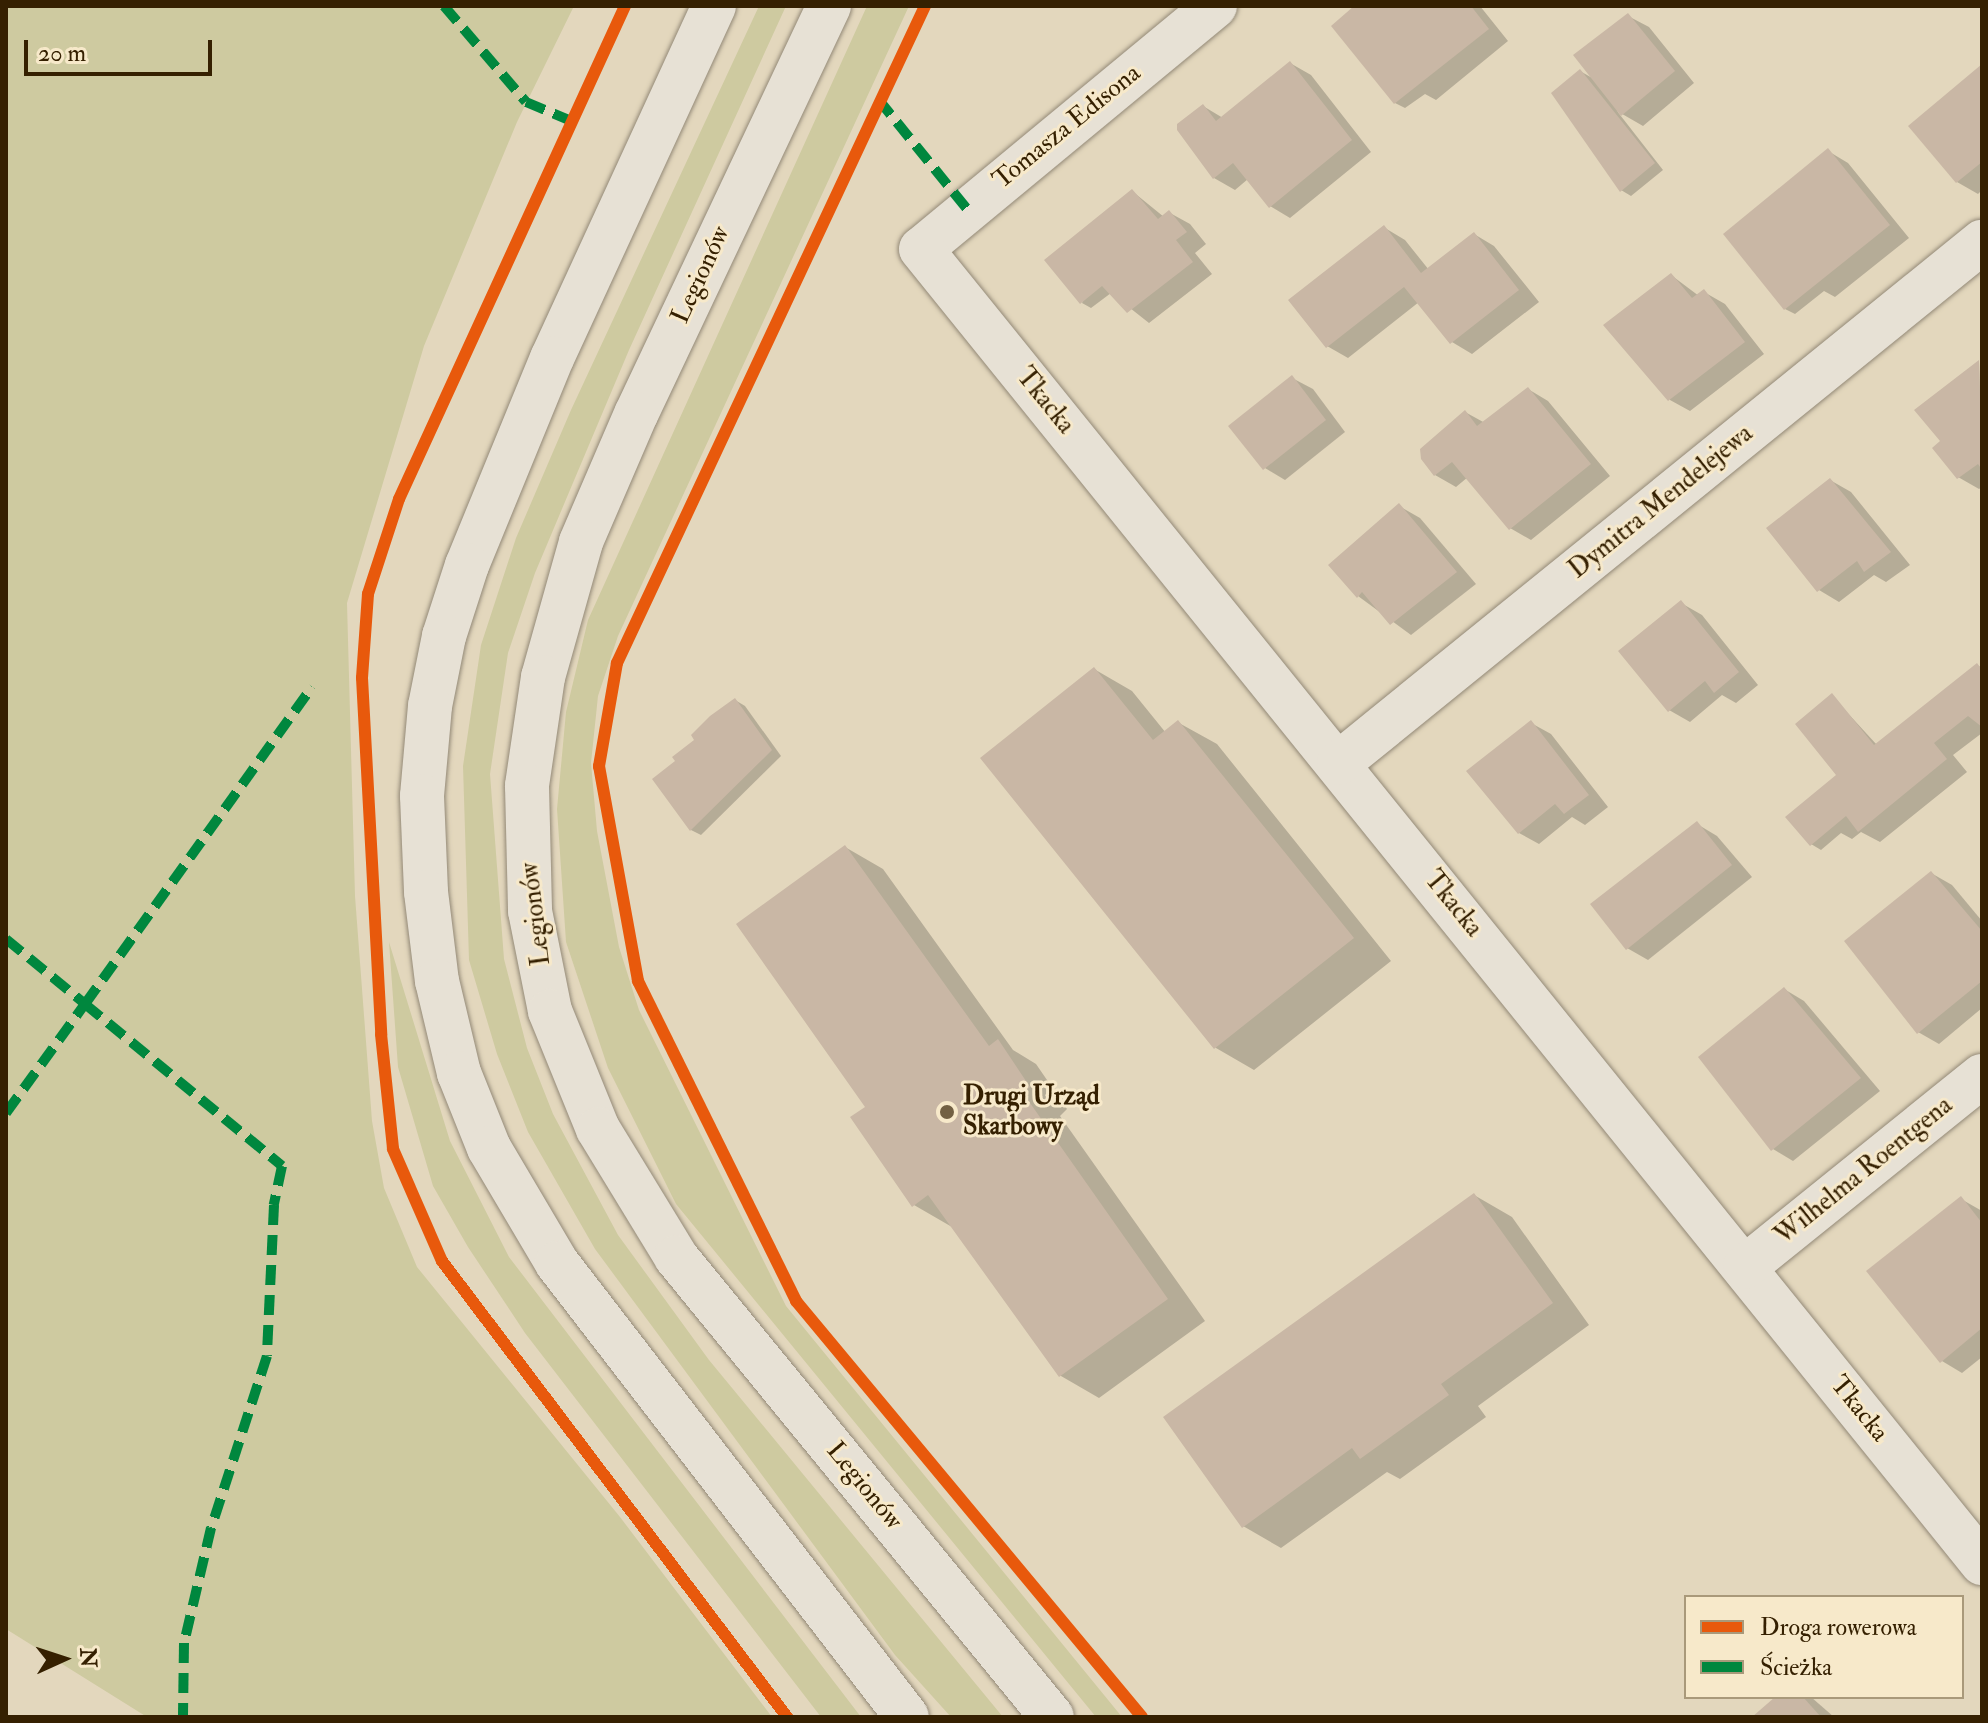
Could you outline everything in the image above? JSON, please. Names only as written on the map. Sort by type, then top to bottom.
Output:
[{"type":"street","points":[[714,6],[552,358],[467,565],[444,636],[430,706],[422,796],[426,892],[437,981],[455,1058],[489,1148],[557,1263],[907,1717]]},
{"type":"street","name":"Legionów","points":[[829,6],[636,414],[581,542],[543,677],[527,786],[530,911],[550,1011],[598,1129],[676,1257],[1052,1717]]},
{"type":"street","name":"Tomasza Edisona","points":[[921,249],[1215,6]]},
{"type":"street","name":"Dymitra Mendelejewa","points":[[1339,763],[1982,242]]},
{"type":"street","name":"Tkacka","points":[[921,249],[1982,1563]]},
{"type":"street","name":"Wilhelma Roentgena","points":[[1745,1267],[1982,1076]]},
{"type":"shaded area","points":[[6,6],[574,6],[517,122],[424,346],[347,603],[355,896],[372,1121],[384,1188],[417,1267],[620,1517],[772,1717],[147,1717],[6,1629]]},
{"type":"shaded area","points":[[759,6],[786,6],[629,350],[535,573],[508,653],[490,774],[504,959],[527,1048],[553,1114],[618,1235],[709,1360],[1003,1717],[951,1717],[895,1655],[595,1249],[528,1132],[497,1054],[469,960],[463,766],[481,645],[516,538],[571,410]]},
{"type":"shaded area","points":[[867,6],[909,6],[618,636],[598,696],[591,763],[597,831],[619,947],[639,1010],[786,1306],[1122,1717],[1096,1717],[676,1204],[608,1068],[566,942],[557,809],[566,712],[588,620]]},
{"type":"shaded area","points":[[389,942],[450,1141],[509,1257],[861,1717],[821,1717],[525,1333],[468,1247],[433,1186],[398,1067]]},
{"type":"building","points":[[1354,6],[1471,6],[1489,29],[1394,104],[1331,26]]},
{"type":"building","points":[[1628,13],[1675,71],[1621,116],[1573,55]]},
{"type":"building","points":[[1290,61],[1352,140],[1269,208],[1233,163],[1213,179],[1177,130],[1177,124],[1203,104],[1216,121]]},
{"type":"building","points":[[1982,64],[1982,162],[1956,183],[1908,126]]},
{"type":"building","points":[[1580,69],[1655,163],[1620,192],[1551,93]]},
{"type":"building","points":[[1828,148],[1890,225],[1784,310],[1723,234]]},
{"type":"building","points":[[1132,189],[1158,219],[1169,210],[1187,232],[1176,240],[1193,262],[1127,313],[1102,286],[1080,304],[1044,260]]},
{"type":"building","points":[[1384,225],[1421,273],[1474,232],[1519,290],[1450,344],[1404,287],[1326,348],[1288,300]]},
{"type":"building","points":[[1671,273],[1692,298],[1704,289],[1745,342],[1668,401],[1603,325]]},
{"type":"building","points":[[1979,360],[1982,470],[1978,464],[1957,479],[1932,448],[1940,441],[1914,410]]},
{"type":"building","points":[[1292,375],[1326,420],[1263,470],[1228,426]]},
{"type":"building","points":[[1528,387],[1591,464],[1509,530],[1452,462],[1434,476],[1421,459],[1420,449],[1465,410],[1477,426]]},
{"type":"building","points":[[1830,478],[1891,552],[1864,572],[1857,561],[1817,592],[1766,528]]},
{"type":"building","points":[[1399,503],[1457,572],[1390,625],[1362,592],[1357,598],[1328,565]]},
{"type":"building","points":[[1681,600],[1739,672],[1714,693],[1705,681],[1668,712],[1618,651]]},
{"type":"building","points":[[1977,663],[1982,670],[1982,727],[1968,716],[1934,743],[1947,759],[1858,832],[1846,816],[1810,846],[1785,817],[1836,775],[1795,724],[1832,693],[1874,745]]},
{"type":"building","points":[[1094,667],[1153,740],[1178,720],[1354,938],[1214,1049],[980,758]]},
{"type":"building","points":[[735,698],[772,750],[690,831],[652,779],[675,761],[672,757],[694,740],[691,735],[710,716]]},
{"type":"building","points":[[1531,720],[1589,795],[1564,814],[1555,804],[1518,834],[1466,771]]},
{"type":"building","points":[[1697,821],[1732,865],[1626,950],[1590,904]]},
{"type":"building","name":"Drugi Urząd Skarbowy","points":[[845,845],[989,1046],[998,1039],[1030,1087],[1023,1093],[1168,1299],[1059,1377],[928,1195],[912,1207],[850,1117],[865,1107],[736,924]]},
{"type":"building","points":[[1931,871],[1982,931],[1982,981],[1917,1034],[1844,941]]},
{"type":"building","points":[[1784,987],[1861,1078],[1771,1151],[1698,1057]]},
{"type":"building","points":[[1474,1193],[1553,1303],[1441,1384],[1449,1395],[1360,1459],[1352,1448],[1242,1528],[1163,1417]]},
{"type":"building","points":[[1961,1196],[1982,1223],[1982,1328],[1940,1363],[1866,1271]]},
{"type":"building","points":[[1773,1699],[1805,1699],[1821,1717],[1752,1717]]},
{"type":"marked path","points":[[444,6],[526,102],[576,123]]},
{"type":"marked path","points":[[878,99],[967,209]]},
{"type":"marked path","points":[[6,939],[85,1004],[312,687]]},
{"type":"marked path","points":[[6,1113],[85,1004],[282,1166],[274,1205],[267,1356],[211,1528],[184,1643],[183,1717]]},
{"type":"cycle path","points":[[625,6],[399,499],[368,594],[362,678],[381,1034],[393,1149],[442,1261],[787,1717]]},
{"type":"cycle path","points":[[925,6],[617,663],[599,766],[638,981],[796,1301],[1142,1717]]},
{"type":"place","name":"Drugi Urząd Skarbowy","points":[[947,1112]]}]
